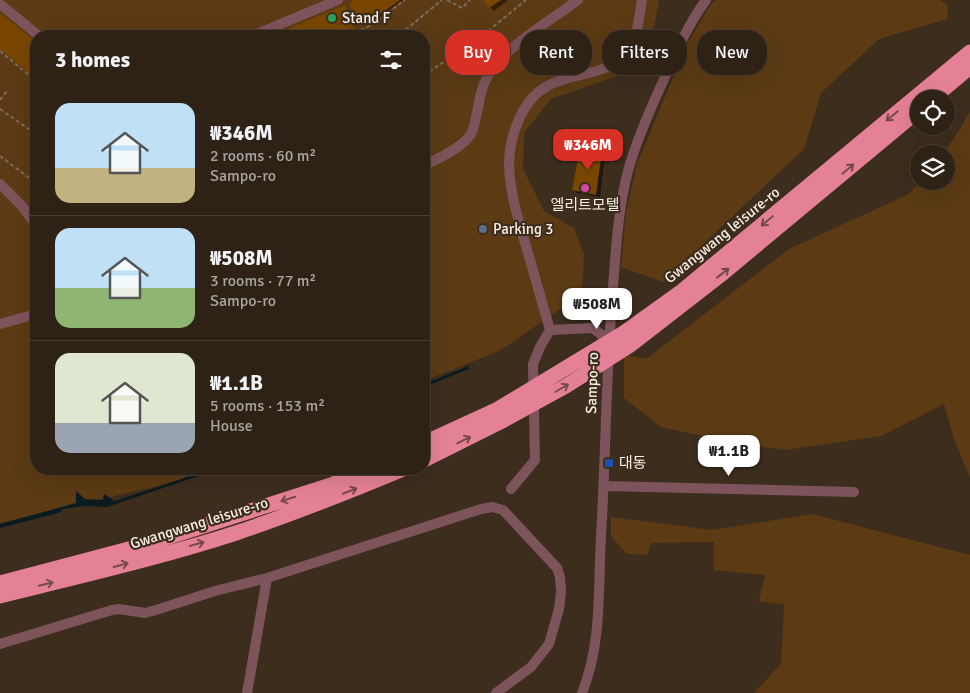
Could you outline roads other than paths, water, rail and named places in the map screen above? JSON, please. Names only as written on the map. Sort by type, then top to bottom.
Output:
[{"type":"highway","name":"Gwangwang leisure-ro","points":[[430,441],[501,414],[566,386],[970,52]]},
{"type":"highway","points":[[943,90],[970,67]]},
{"type":"highway","name":"Gwangwang leisure-ro","points":[[620,340],[723,273],[910,117]]},
{"type":"highway","name":"Gwangwang leisure-ro","points":[[430,456],[501,414]]},
{"type":"highway","name":"Gwangwang leisure-ro","points":[[147,551],[331,485],[353,475]]},
{"type":"highway","name":"Gwangwang leisure-ro","points":[[0,596],[90,566],[147,551],[235,533],[359,488],[389,475]]},
{"type":"highway","name":"Gwangwang leisure-ro","points":[[0,583],[90,566]]},
{"type":"street","points":[[266,30],[338,0]]},
{"type":"street","points":[[430,163],[464,142],[471,134],[483,83],[501,58],[578,0]]},
{"type":"street","points":[[511,489],[535,460],[533,364],[550,330],[514,208],[510,186],[510,144],[525,105],[538,91],[552,83],[605,68],[618,61],[629,49],[635,34],[642,0]]},
{"type":"street","name":"Sampo-ro","points":[[582,693],[591,668],[596,641],[604,486],[620,340],[620,211],[628,172],[638,138],[678,48],[706,0]]},
{"type":"street","points":[[0,4],[32,30]]},
{"type":"street","points":[[0,184],[30,217]]},
{"type":"street","points":[[0,324],[30,316]]},
{"type":"street","points":[[550,330],[593,328],[620,340]]},
{"type":"street","points":[[604,486],[854,492]]},
{"type":"street","points":[[0,644],[112,610],[119,609],[146,613],[266,578],[492,507],[503,510],[557,568],[560,576],[561,592],[559,609],[549,644],[531,667],[496,693]]},
{"type":"street","points":[[247,693],[266,578]]},
{"type":"place","name":"Stand F","points":[[332,18]]},
{"type":"place","name":"엘리트모텔","points":[[585,188]]},
{"type":"place","name":"Parking 3","points":[[483,229]]},
{"type":"place","name":"대동","points":[[609,463]]}]
